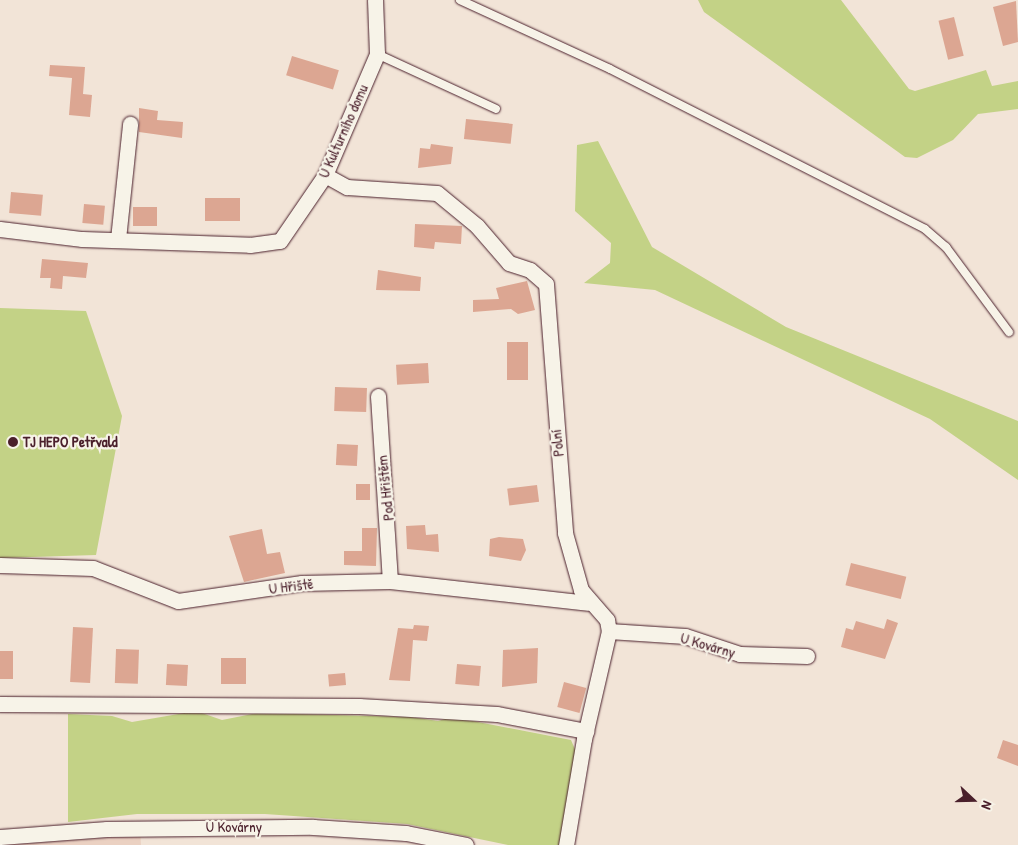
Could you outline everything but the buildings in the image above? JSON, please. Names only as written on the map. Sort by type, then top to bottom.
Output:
[{"type":"street","name":"U Kulturního domu","points":[[0,229],[118,239],[250,245],[280,241],[325,175],[378,54],[375,0]]},
{"type":"street","points":[[118,239],[130,124]]},
{"type":"street","name":"Polní","points":[[325,175],[347,187],[438,193],[477,226],[510,264],[530,270],[546,284],[565,533],[588,603],[600,611],[609,631]]},
{"type":"street","name":"Pod Hřištěm","points":[[378,396],[390,581]]},
{"type":"street","name":"U Hřiště","points":[[0,565],[93,568],[178,601],[302,583],[390,581],[588,603]]},
{"type":"street","points":[[566,845],[586,731],[609,631]]},
{"type":"street","name":"U Kovárny","points":[[609,631],[685,636],[740,654],[807,656]]},
{"type":"street","points":[[0,704],[359,706],[497,714],[586,731]]},
{"type":"street","name":"U Kovárny","points":[[0,836],[156,828],[314,827],[406,833],[466,845]]},
{"type":"lane","points":[[460,0],[610,69],[925,229],[946,247],[1009,332]]},
{"type":"lane","points":[[378,54],[496,108]]},
{"type":"shaded area","points":[[140,830],[141,845],[0,845],[0,842]]},
{"type":"green space","points":[[698,0],[841,0],[909,89],[915,91],[986,70],[992,86],[1018,81],[1018,109],[978,114],[953,140],[917,158],[905,157],[704,12]]},
{"type":"green space","points":[[598,141],[652,247],[786,327],[1018,421],[1018,480],[930,419],[655,290],[584,283],[610,263],[611,243],[575,211],[577,145]]},
{"type":"green space","points":[[0,308],[86,311],[122,416],[96,555],[0,558]]},
{"type":"green space","points":[[196,711],[222,720],[257,713],[411,717],[438,721],[452,717],[571,740],[577,754],[559,845],[508,845],[407,824],[265,814],[137,814],[68,822],[68,714],[112,716],[132,722]]},
{"type":"place","name":"TJ HEPO Petřvald","points":[[13,442]]}]
